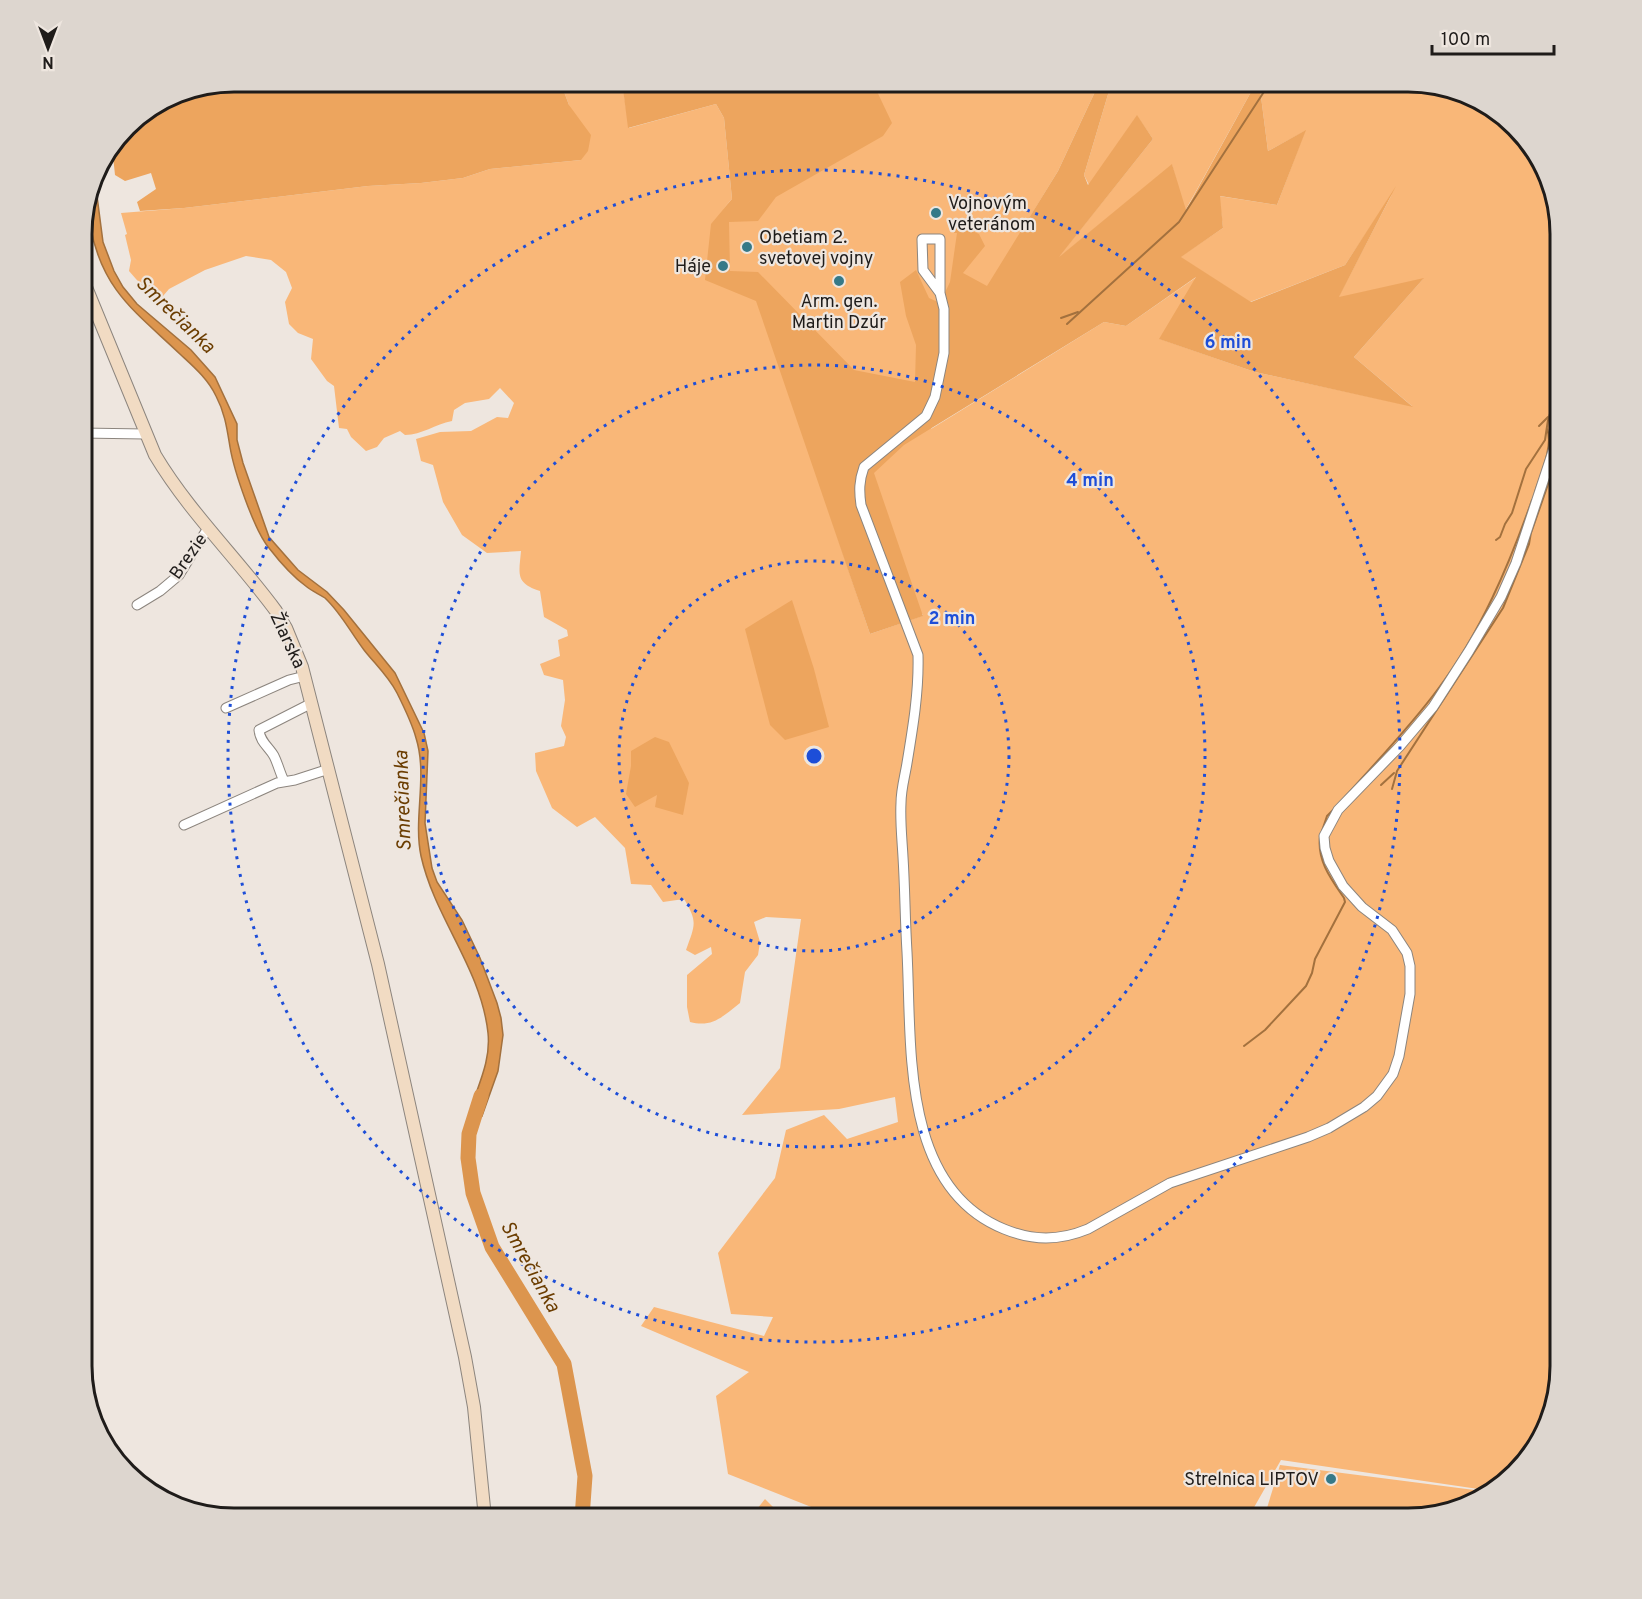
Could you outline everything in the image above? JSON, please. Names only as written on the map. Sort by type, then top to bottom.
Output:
[{"type":"street","points":[[940,293],[923,270],[922,239],[939,239],[940,293],[944,309],[944,353],[936,397],[926,417],[864,467],[859,492],[861,505],[918,655],[919,671],[901,803],[913,1064],[921,1127],[933,1159],[946,1183],[965,1204],[997,1227],[1023,1236],[1044,1239],[1073,1235],[1170,1183],[1308,1137],[1349,1118],[1377,1096],[1393,1074],[1407,1017],[1411,981],[1408,959],[1400,940],[1392,930],[1352,898],[1339,880],[1329,861],[1324,836],[1338,810],[1400,746],[1433,707],[1475,642],[1501,597],[1516,563],[1550,460]]},
{"type":"street","name":"Žiarska","points":[[92,302],[145,434],[167,475],[276,611],[294,645],[305,676],[367,917],[465,1357],[474,1407],[484,1508]]},
{"type":"street","points":[[92,433],[145,434]]},
{"type":"street","name":"Brezie","points":[[137,605],[160,591],[179,575],[208,528]]},
{"type":"street","points":[[226,708],[289,680],[305,676]]},
{"type":"street","points":[[284,781],[272,753],[265,747],[259,735],[259,730],[312,703]]},
{"type":"street","points":[[184,825],[284,781],[295,780],[329,769]]},
{"type":"shaded area","points":[[564,92],[624,92],[629,128],[716,104],[724,118],[732,199],[723,209],[834,92],[1095,92],[1058,171],[1028,220],[931,429],[1104,322],[1126,326],[1198,276],[1160,339],[1255,372],[1412,406],[1354,357],[1423,279],[1338,298],[1392,194],[1345,265],[1250,302],[1180,257],[1223,228],[1219,196],[1277,205],[1305,131],[1268,151],[1260,92],[1418,92],[1446,96],[1488,115],[1509,133],[1532,162],[1546,196],[1550,233],[1550,1366],[1546,1403],[1532,1437],[1509,1466],[1480,1489],[1281,1460],[1254,1508],[814,1508],[728,1474],[716,1396],[749,1372],[641,1326],[654,1307],[764,1336],[773,1317],[731,1314],[718,1253],[775,1178],[786,1130],[824,1115],[847,1139],[898,1122],[895,1097],[839,1109],[742,1115],[780,1068],[801,919],[766,917],[754,922],[760,942],[758,955],[745,972],[740,1003],[717,1020],[705,1023],[690,1022],[687,1007],[687,975],[712,954],[711,947],[695,955],[686,950],[694,924],[684,899],[663,902],[651,885],[631,884],[625,848],[595,817],[577,827],[552,808],[536,771],[535,753],[564,746],[566,737],[561,726],[565,700],[563,680],[544,675],[540,664],[560,656],[558,640],[568,636],[567,630],[544,617],[540,591],[522,581],[520,577],[521,551],[487,553],[462,535],[443,502],[433,465],[421,461],[416,439],[440,432],[471,431],[497,417],[508,418],[514,403],[500,388],[489,399],[465,403],[454,410],[452,421],[411,435],[405,435],[400,431],[384,438],[377,447],[366,451],[351,437],[347,429],[339,428],[334,386],[327,381],[311,359],[313,339],[298,333],[289,324],[285,302],[292,288],[286,272],[271,260],[246,256],[205,270],[169,289],[157,303],[129,271],[131,260],[121,213],[184,208],[368,186],[421,183],[463,178],[490,169],[581,160]],"holes":[[[822,491],[923,615],[870,634]]]},
{"type":"shaded area","points":[[564,92],[569,105],[591,135],[588,151],[581,160],[490,169],[463,178],[368,186],[184,208],[140,211],[137,202],[156,189],[151,173],[125,181],[115,175],[113,157],[115,154],[133,133],[154,115],[179,102],[215,93]]},
{"type":"shaded area","points":[[623,92],[877,92],[892,123],[883,136],[776,197],[758,221],[729,222],[730,271],[758,272],[854,370],[915,382],[916,345],[906,316],[900,282],[916,270],[929,298],[940,303],[950,282],[957,233],[954,233],[954,223],[979,234],[985,246],[963,273],[987,286],[1058,171],[1095,92],[1109,92],[1084,175],[1088,185],[1137,115],[1153,139],[1059,257],[1172,164],[1186,210],[1251,92],[1260,92],[1268,151],[1306,130],[1277,205],[1220,196],[1223,228],[1181,257],[1251,302],[1345,265],[1396,186],[1339,297],[1424,278],[1354,357],[1413,407],[1255,372],[1159,339],[1196,277],[1126,326],[1104,322],[904,445],[874,473],[923,616],[870,634],[756,301],[705,280],[711,224],[732,199],[724,118],[716,104],[628,128]]},
{"type":"shaded area","points":[[1109,92],[1251,92],[1185,211],[1172,165],[1056,260],[1153,139],[1137,116],[1089,185],[1084,175]]},
{"type":"shaded area","points":[[97,194],[103,242],[123,287],[137,304],[191,350],[215,377],[237,424],[237,440],[243,463],[269,537],[298,570],[327,592],[344,610],[395,673],[424,733],[428,751],[425,823],[432,868],[437,882],[462,920],[480,958],[501,1018],[503,1035],[498,1071],[482,1116],[470,1111],[488,1053],[488,1033],[484,1009],[477,987],[436,901],[421,856],[419,827],[421,767],[416,738],[410,721],[390,682],[336,610],[325,598],[291,574],[263,539],[240,485],[227,427],[216,396],[196,369],[123,299],[103,267],[96,248],[92,224]]},
{"type":"shaded area","points":[[792,600],[814,669],[829,727],[785,740],[770,725],[745,629]]},
{"type":"shaded area","points":[[655,737],[669,742],[689,783],[683,815],[655,807],[657,795],[635,807],[626,794],[631,751]]},
{"type":"shaded area","name":"Strelnica LIPTOV","points":[[1280,1465],[1477,1490],[1437,1505],[1409,1508],[1267,1508]]},
{"type":"shaded area","points":[[765,1499],[774,1508],[758,1508]]},
{"type":"waterway","points":[[1067,324],[1179,222],[1264,92]]},
{"type":"waterway","points":[[1061,318],[1078,312]]},
{"type":"waterway","points":[[1496,540],[1500,537],[1512,513],[1526,469],[1545,440],[1550,414]]},
{"type":"waterway","points":[[1539,426],[1548,417]]},
{"type":"waterway","points":[[1535,492],[1548,452],[1547,429]]},
{"type":"waterway","points":[[1531,533],[1550,479]]},
{"type":"waterway","points":[[1345,797],[1416,717],[1453,668],[1492,598],[1514,549],[1532,500]]},
{"type":"waterway","points":[[1392,789],[1397,771],[1503,608],[1529,544],[1531,532]]},
{"type":"waterway","points":[[1381,785],[1394,773]]},
{"type":"waterway","points":[[1322,831],[1327,816],[1335,808]]},
{"type":"waterway","points":[[1244,1046],[1265,1030],[1306,986],[1315,959],[1345,902],[1323,862],[1320,837]]},
{"type":"waterway","name":"Smrečianka","points":[[481,1096],[469,1134],[468,1158],[473,1193],[492,1247],[564,1364],[585,1476],[583,1508]]},
{"type":"place","name":"Vojnovým veteránom","points":[[936,213]]},
{"type":"place","name":"Obetiam 2. svetovej vojny","points":[[747,247]]},
{"type":"place","name":"Háje","points":[[723,266]]},
{"type":"place","name":"Arm. gen. Martin Dzúr","points":[[839,281]]},
{"type":"place","name":"Strelnica LIPTOV","points":[[1331,1479]]}]
